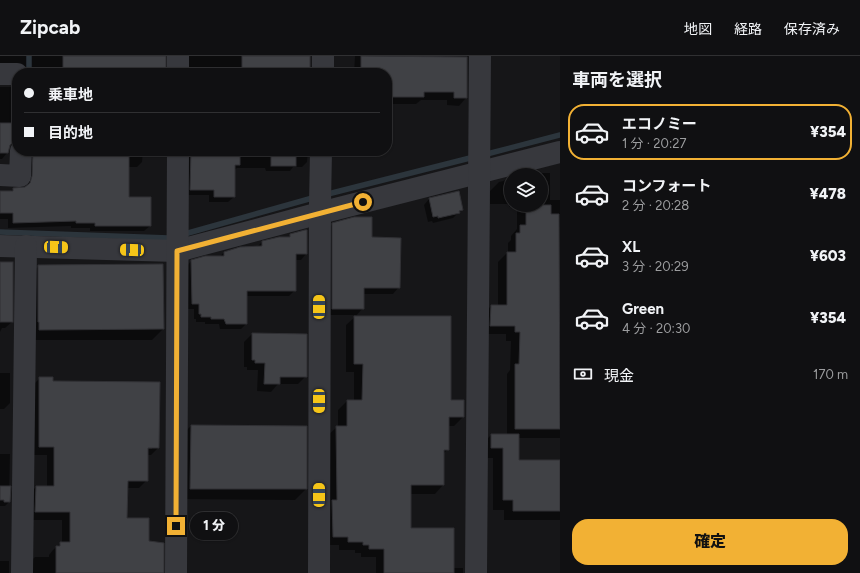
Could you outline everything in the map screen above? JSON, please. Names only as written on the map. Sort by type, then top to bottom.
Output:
[{"type":"street","points":[[178,56],[178,68]]},
{"type":"street","points":[[322,68],[323,56]]},
{"type":"street","points":[[476,573],[480,56]]},
{"type":"street","points":[[0,74],[12,74]]},
{"type":"street","points":[[0,246],[178,240],[479,162],[560,152]]},
{"type":"street","points":[[0,175],[20,176],[20,156]]},
{"type":"street","points":[[176,573],[178,156]]},
{"type":"street","points":[[319,573],[321,156]]},
{"type":"street","points":[[22,573],[26,246]]},
{"type":"building","points":[[63,56],[166,56],[166,68],[63,68]]},
{"type":"building","points":[[242,56],[310,56],[310,68],[242,68]]},
{"type":"building","points":[[361,56],[467,57],[467,98],[454,98],[454,92],[424,92],[424,97],[392,97],[392,68],[361,68]]},
{"type":"building","points":[[0,123],[12,123],[12,143],[10,145],[8,153],[0,153]]},
{"type":"building","points":[[33,156],[129,156],[129,197],[151,197],[151,226],[95,226],[95,223],[76,223],[76,221],[13,223],[13,213],[0,213],[0,191],[13,191],[13,188],[25,187],[30,183],[32,176]]},
{"type":"building","points":[[191,156],[240,156],[240,165],[235,165],[235,197],[214,197],[214,190],[190,190]]},
{"type":"building","points":[[271,156],[296,156],[296,166],[271,166]]},
{"type":"building","points":[[459,191],[463,210],[459,211],[460,213],[438,218],[438,216],[433,217],[429,198]]},
{"type":"building","points":[[548,205],[551,205],[551,214],[559,214],[560,429],[515,429],[515,364],[519,364],[520,332],[515,332],[515,326],[490,326],[491,305],[507,305],[507,252],[516,252],[516,233],[520,233],[520,225],[526,225],[526,212],[548,212]]},
{"type":"building","points":[[354,217],[372,217],[372,237],[401,238],[400,288],[364,288],[364,309],[332,309],[332,223]]},
{"type":"building","points":[[307,230],[307,254],[296,254],[296,291],[247,291],[247,324],[226,324],[224,319],[201,317],[201,314],[199,314],[199,304],[192,304],[191,260],[205,256],[224,256],[224,252],[240,247],[262,246],[262,241],[279,237],[290,237],[290,234]]},
{"type":"building","points":[[0,262],[13,262],[13,322],[0,322]]},
{"type":"building","points":[[163,264],[164,329],[39,330],[38,265]]},
{"type":"building","points":[[354,316],[451,316],[451,400],[464,400],[464,417],[449,417],[449,450],[444,450],[444,485],[411,485],[411,528],[454,528],[454,573],[384,573],[384,549],[369,549],[369,545],[363,545],[363,542],[348,542],[348,537],[333,537],[332,500],[337,500],[336,426],[347,426],[347,400],[362,400],[363,364],[354,364]]},
{"type":"building","points":[[252,333],[307,334],[307,377],[280,377],[280,384],[264,384],[265,363],[255,363],[255,360],[252,360]]},
{"type":"building","points":[[39,377],[53,377],[53,381],[160,382],[159,448],[148,448],[148,481],[128,481],[127,518],[149,518],[149,541],[164,543],[164,573],[56,573],[56,546],[60,546],[60,542],[70,542],[70,512],[35,512],[36,486],[54,486],[54,447],[39,447]]},
{"type":"building","points":[[191,425],[307,426],[307,489],[190,489]]},
{"type":"building","points":[[491,434],[519,434],[519,460],[560,460],[560,511],[513,511],[513,500],[503,500],[503,448],[491,448]]},
{"type":"building","points":[[0,486],[11,486],[10,502],[0,500]]},
{"type":"waterway","points":[[29,56],[29,67]]},
{"type":"waterway","points":[[483,155],[560,135]]},
{"type":"waterway","points":[[324,195],[474,157]]},
{"type":"waterway","points":[[181,235],[316,197]]},
{"type":"waterway","points":[[0,232],[173,237]]},
{"type":"route","points":[[176,526],[177,251],[363,202]]}]
